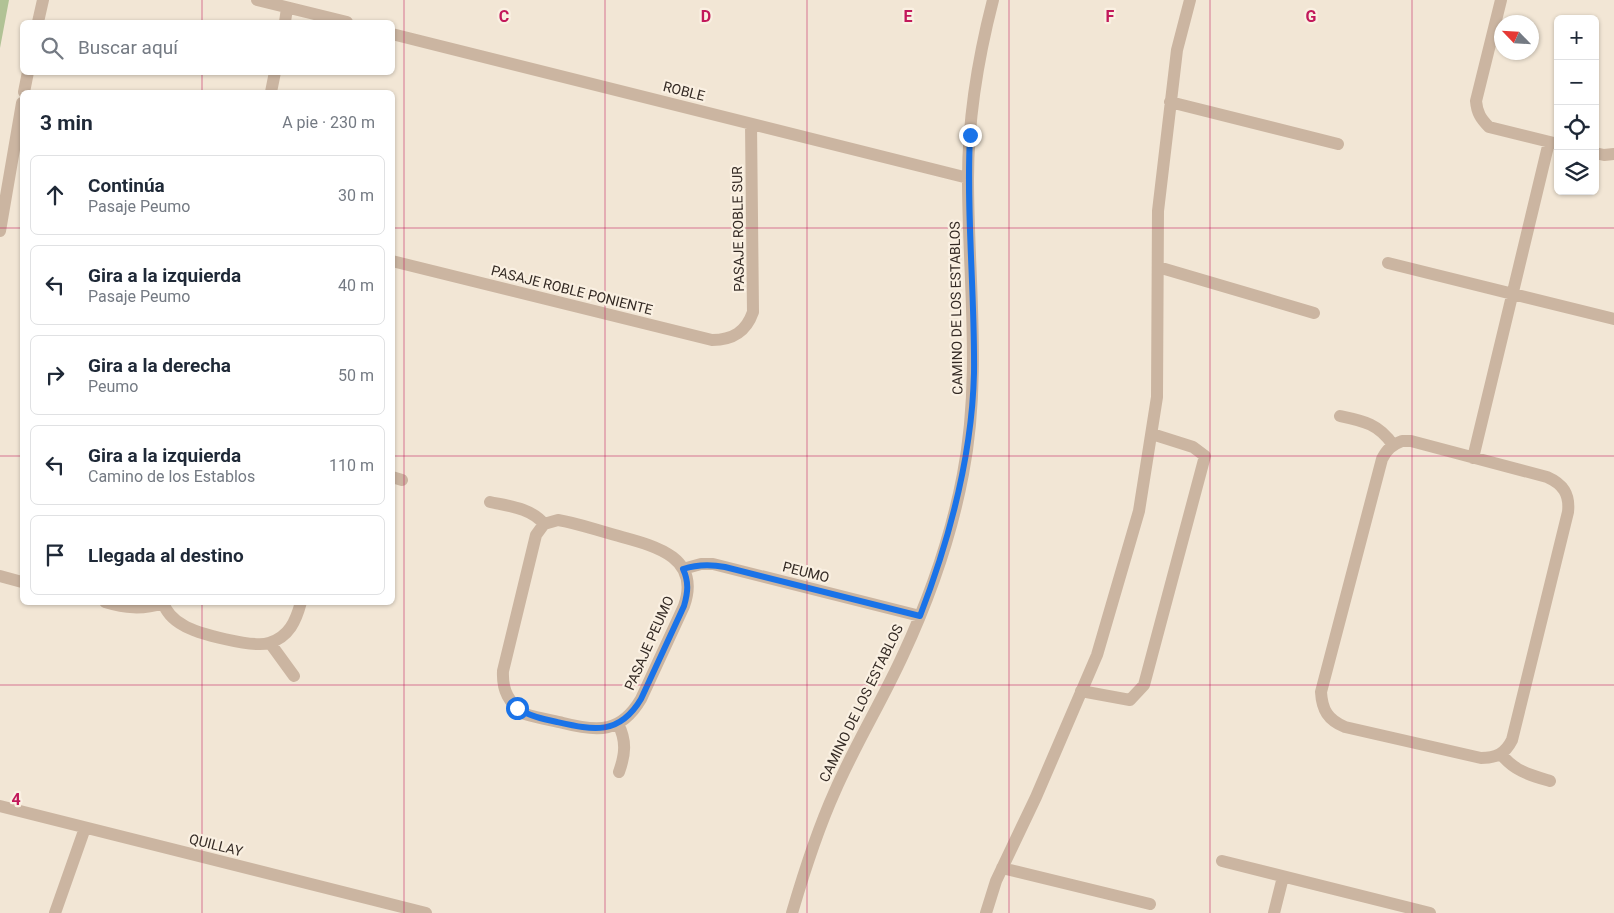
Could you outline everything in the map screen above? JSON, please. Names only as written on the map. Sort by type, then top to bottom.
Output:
[{"type":"street","points":[[38,20],[43,0]]},
{"type":"street","points":[[257,0],[339,20]]},
{"type":"street","name":"CAMINO DE LOS ESTABLOS","points":[[792,913],[815,841],[834,792],[903,655],[938,570],[963,474],[974,374],[968,178],[973,100],[993,0]]},
{"type":"street","points":[[986,913],[996,881],[1036,797],[1097,655],[1139,511],[1157,397],[1158,211],[1176,50],[1190,0]]},
{"type":"street","points":[[1473,458],[1512,294],[1553,143],[1489,127],[1481,119],[1477,111],[1476,101],[1501,0]]},
{"type":"street","points":[[285,20],[288,8]]},
{"type":"street","name":"ROBLE","points":[[395,35],[968,178]]},
{"type":"street","points":[[24,90],[27,75]]},
{"type":"street","points":[[271,90],[274,75]]},
{"type":"street","points":[[1170,102],[1338,144]]},
{"type":"street","points":[[0,231],[20,115]]},
{"type":"street","name":"PASAJE ROBLE SUR","points":[[742,331],[749,322],[753,312],[754,300],[751,124]]},
{"type":"street","points":[[1599,154],[1614,154]]},
{"type":"street","name":"PASAJE ROBLE PONIENTE","points":[[395,261],[712,340],[733,337],[742,331]]},
{"type":"street","points":[[1388,263],[1614,319]]},
{"type":"street","points":[[1158,267],[1314,313]]},
{"type":"street","points":[[1340,416],[1371,424],[1384,433],[1393,445]]},
{"type":"street","points":[[1081,691],[1130,700],[1144,685],[1205,456],[1193,447],[1152,434]]},
{"type":"street","points":[[1402,441],[1411,441],[1473,458],[1557,481],[1564,489],[1569,504],[1512,740],[1508,748],[1492,758],[1481,758],[1345,727],[1335,723],[1326,714],[1322,704],[1321,692],[1382,459],[1386,451],[1402,441]]},
{"type":"street","points":[[490,502],[534,514],[544,524]]},
{"type":"street","points":[[619,772],[625,746],[624,737],[618,724],[595,730],[534,717],[517,708],[505,692],[502,682],[503,671],[534,541],[539,529],[544,524],[558,520],[566,521],[647,544],[667,553],[683,569]]},
{"type":"street","name":"PEUMO","points":[[683,569],[701,564],[719,566],[920,616]]},
{"type":"street","name":"PASAJE PEUMO","points":[[618,724],[631,713],[641,699],[684,606],[688,585],[683,569]]},
{"type":"street","points":[[0,576],[20,581]]},
{"type":"street","points":[[118,605],[131,608],[144,608],[155,605]]},
{"type":"street","points":[[164,605],[174,620],[185,627],[248,644],[259,645],[270,643],[289,631],[296,621],[300,605]]},
{"type":"street","points":[[270,643],[294,676]]},
{"type":"street","points":[[1501,754],[1519,771],[1550,781]]},
{"type":"street","name":"QUILLAY","points":[[0,806],[426,913]]},
{"type":"street","points":[[55,913],[85,828]]},
{"type":"street","points":[[1222,861],[1430,913]]},
{"type":"street","points":[[1002,868],[1150,904]]},
{"type":"street","points":[[1274,913],[1283,877]]},
{"type":"green space","points":[[0,0],[9,0],[0,48]]},
{"type":"route","points":[[517,708],[525,714],[534,717],[595,730],[618,724],[627,717],[641,699],[684,606],[688,585],[687,576],[683,569],[692,566],[713,564],[920,616],[938,570],[952,522],[963,474],[970,424],[974,374],[974,324],[968,178],[970,135]]}]
